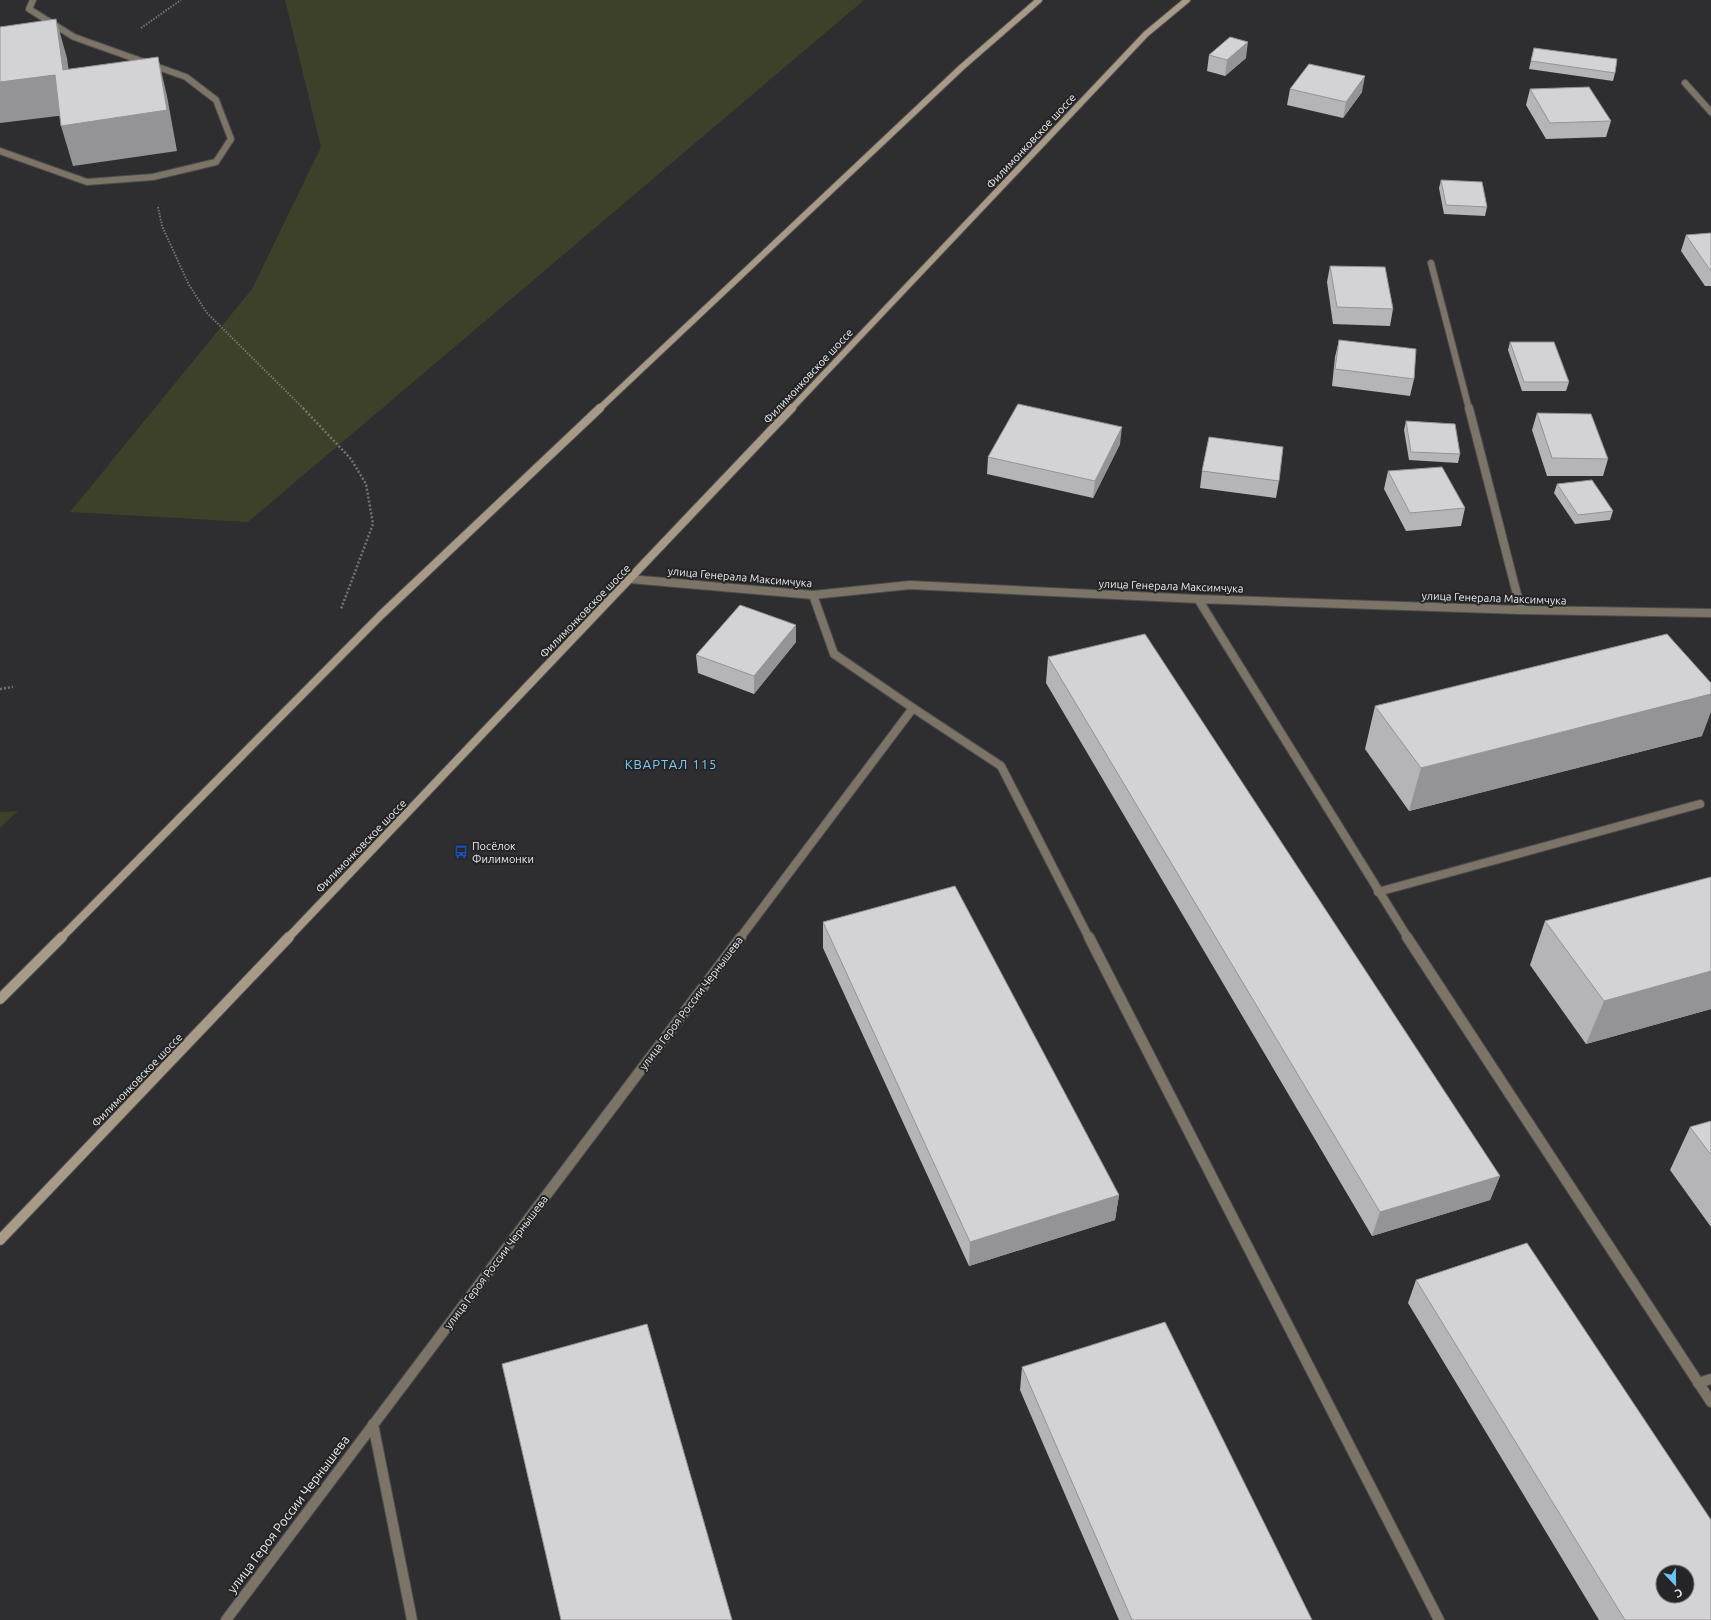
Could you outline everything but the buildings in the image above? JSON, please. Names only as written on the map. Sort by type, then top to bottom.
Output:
[{"type":"main road","points":[[0,999],[381,615],[962,68],[1039,0]]},
{"type":"main road","name":"Филимонковское шоссе","points":[[0,1240],[630,580],[1146,34],[1187,0]]},
{"type":"street","points":[[0,151],[87,182],[153,177],[216,162],[231,139],[216,100],[186,77],[74,36],[29,9],[33,0]]},
{"type":"street","points":[[1685,83],[1711,112]]},
{"type":"street","points":[[1431,263],[1521,610]]},
{"type":"street","name":"улица Генерала Максимчука","points":[[630,580],[813,594],[910,585],[1198,599],[1521,610],[1711,613]]},
{"type":"street","points":[[813,594],[834,654],[1001,766],[1439,1620]]},
{"type":"street","points":[[1198,599],[1378,892],[1711,1402]]},
{"type":"street","name":"улица Героя России Чернышева","points":[[226,1620],[913,708]]},
{"type":"street","points":[[1378,892],[1700,804]]},
{"type":"street","points":[[1698,1383],[1711,1379]]},
{"type":"street","points":[[373,1424],[412,1620]]},
{"type":"path","points":[[104,48],[141,28],[181,0]]},
{"type":"path","points":[[153,177],[162,226],[189,285],[207,313],[286,390],[351,459],[366,484],[373,524],[340,613]]},
{"type":"path","points":[[0,690],[13,687]]},
{"type":"green space","points":[[285,0],[864,0],[248,522],[70,512],[252,289],[321,147]]},
{"type":"green space","points":[[18,811],[0,828],[0,812]]},
{"type":"place","name":"Посёлок Филимонки","points":[[461,852]]},
{"type":"district","name":"КВАРТАЛ 115","points":[[671,764]]}]
